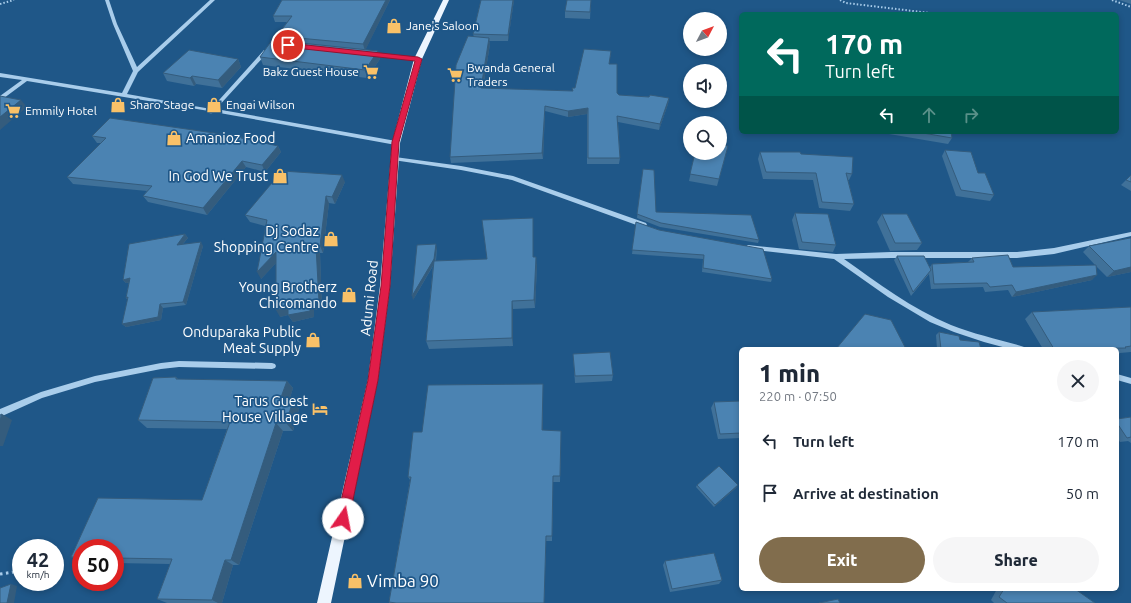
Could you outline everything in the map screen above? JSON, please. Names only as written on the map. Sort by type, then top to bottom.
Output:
[{"type":"main road","name":"Adumi Road","points":[[324,603],[373,380],[385,286],[396,142],[418,59],[446,0]]},
{"type":"street","points":[[107,0],[115,24],[136,71]]},
{"type":"street","points":[[124,95],[136,71],[213,0]]},
{"type":"street","points":[[212,112],[273,44]]},
{"type":"street","points":[[365,53],[418,59]]},
{"type":"street","points":[[0,75],[396,142]]},
{"type":"street","points":[[0,99],[26,79]]},
{"type":"street","points":[[395,159],[461,168],[513,178],[652,228]]},
{"type":"street","points":[[741,246],[836,257],[891,255],[1017,255],[1054,251],[1131,234]]},
{"type":"street","points":[[836,257],[900,302],[921,314],[948,327],[1014,347]]},
{"type":"street","points":[[0,413],[54,391],[95,379],[161,366],[179,364],[272,366]]},
{"type":"street","points":[[1119,378],[1131,381]]},
{"type":"path","points":[[0,4],[14,0]]},
{"type":"path","points":[[840,0],[846,3],[921,12]]},
{"type":"path","points":[[1112,0],[1131,7]]},
{"type":"path","points":[[0,574],[12,572]]},
{"type":"building","points":[[282,0],[386,0],[363,44],[277,36],[292,16],[273,16]]},
{"type":"building","points":[[481,0],[513,0],[508,35],[473,34]]},
{"type":"building","points":[[567,0],[591,0],[590,12],[565,11]]},
{"type":"building","points":[[468,36],[489,38],[481,88],[573,91],[572,88],[575,88],[584,49],[611,51],[609,64],[617,64],[617,93],[619,95],[649,97],[650,95],[669,98],[660,124],[617,116],[620,158],[588,158],[588,108],[568,111],[545,106],[542,153],[450,157],[456,65]]},
{"type":"building","points":[[272,40],[378,51],[365,70],[260,57]]},
{"type":"building","points":[[189,50],[238,59],[218,80],[192,76],[190,78],[163,73]]},
{"type":"building","points":[[0,96],[21,100],[0,117]]},
{"type":"building","points":[[110,118],[242,137],[241,138],[278,146],[262,165],[242,161],[203,208],[143,196],[152,186],[67,177],[106,138],[92,136]]},
{"type":"building","points":[[929,134],[951,134],[952,138]]},
{"type":"building","points":[[945,150],[971,152],[978,173],[985,173],[994,195],[961,190]]},
{"type":"building","points":[[760,152],[800,152],[801,154],[853,157],[852,174],[846,173],[854,204],[822,202],[816,173],[766,172]]},
{"type":"building","points":[[693,160],[724,160],[719,179],[690,174]]},
{"type":"building","points":[[643,169],[654,170],[656,212],[751,215],[759,240],[661,223],[637,214]]},
{"type":"building","points":[[282,171],[342,175],[332,197],[326,196],[320,246],[316,246],[319,302],[310,303],[310,311],[288,315],[288,307],[276,310],[276,252],[257,272],[267,220],[245,215]]},
{"type":"building","points":[[1131,175],[1131,182],[1126,180]]},
{"type":"building","points":[[795,213],[828,214],[836,245],[802,242]]},
{"type":"building","points":[[882,214],[907,214],[922,243],[895,243]]},
{"type":"building","points":[[533,218],[533,257],[536,257],[534,300],[512,301],[512,338],[426,341],[434,261],[487,259],[482,220]]},
{"type":"building","points":[[636,222],[659,230],[763,249],[772,279],[703,268],[704,255],[632,250]]},
{"type":"building","points":[[185,234],[177,245],[201,242],[183,302],[160,304],[158,317],[122,324],[128,297],[126,298],[130,278],[123,280],[129,244]]},
{"type":"building","points":[[1131,238],[1131,267],[1114,271],[1089,246]]},
{"type":"building","points":[[436,244],[434,259],[412,296],[417,245]]},
{"type":"building","points":[[1008,255],[1013,267],[1096,265],[1097,275],[1016,292],[1012,285],[990,287],[987,283],[934,284],[932,264],[974,262],[972,258]]},
{"type":"building","points":[[897,256],[924,256],[931,270],[913,292]]},
{"type":"building","points":[[1131,307],[1131,346],[1119,348],[1053,347],[1032,312]]},
{"type":"building","points":[[865,314],[891,320],[905,347],[838,347]]},
{"type":"building","points":[[939,332],[959,336],[960,340],[979,342],[980,347],[941,347]]},
{"type":"building","points":[[610,352],[613,375],[575,376],[573,354]]},
{"type":"building","points":[[176,377],[176,379],[287,381],[280,400],[293,401],[286,423],[276,423],[231,560],[225,560],[212,600],[157,599],[172,559],[124,558],[124,539],[79,539],[98,498],[202,500],[230,422],[138,420],[153,378]]},
{"type":"building","points":[[543,384],[542,430],[561,431],[560,476],[553,476],[552,536],[546,536],[544,603],[389,602],[411,477],[408,477],[413,432],[422,432],[428,385]]},
{"type":"building","points":[[739,401],[739,433],[720,434],[714,402]]},
{"type":"building","points":[[1131,417],[1131,437],[1127,438],[1119,426],[1119,419]]},
{"type":"building","points":[[719,466],[738,485],[715,505],[697,485]]},
{"type":"building","points":[[714,553],[722,580],[672,589],[665,561]]},
{"type":"building","points":[[11,584],[7,603],[0,603],[0,588]]},
{"type":"building","points":[[1003,591],[1078,591],[1095,603],[1007,603],[999,597]]},
{"type":"building","points":[[838,599],[840,603],[819,603]]},
{"type":"place","name":"Jane's Saloon","points":[[394,26]]},
{"type":"place","name":"Bakz Guest House","points":[[371,72]]},
{"type":"place","name":"Bwanda General Traders","points":[[455,75]]},
{"type":"place","name":"Sharo Stage","points":[[118,105]]},
{"type":"place","name":"Engai Wilson","points":[[214,105]]},
{"type":"place","name":"Emmily Hotel","points":[[13,111]]},
{"type":"place","name":"Amanioz Food","points":[[174,138]]},
{"type":"place","name":"In God We Trust","points":[[280,176]]},
{"type":"place","name":"Dj Sodaz Shopping Centre","points":[[331,239]]},
{"type":"place","name":"Young Brotherz Chicomando","points":[[349,295]]},
{"type":"place","name":"Onduparaka Public Meat Supply","points":[[313,340]]},
{"type":"place","name":"Tarus Guest House Village","points":[[320,409]]},
{"type":"place","name":"Vimba 90","points":[[355,581]]},
{"type":"route","points":[[288,45],[418,59],[396,142],[385,286],[373,380],[343,519]]}]
